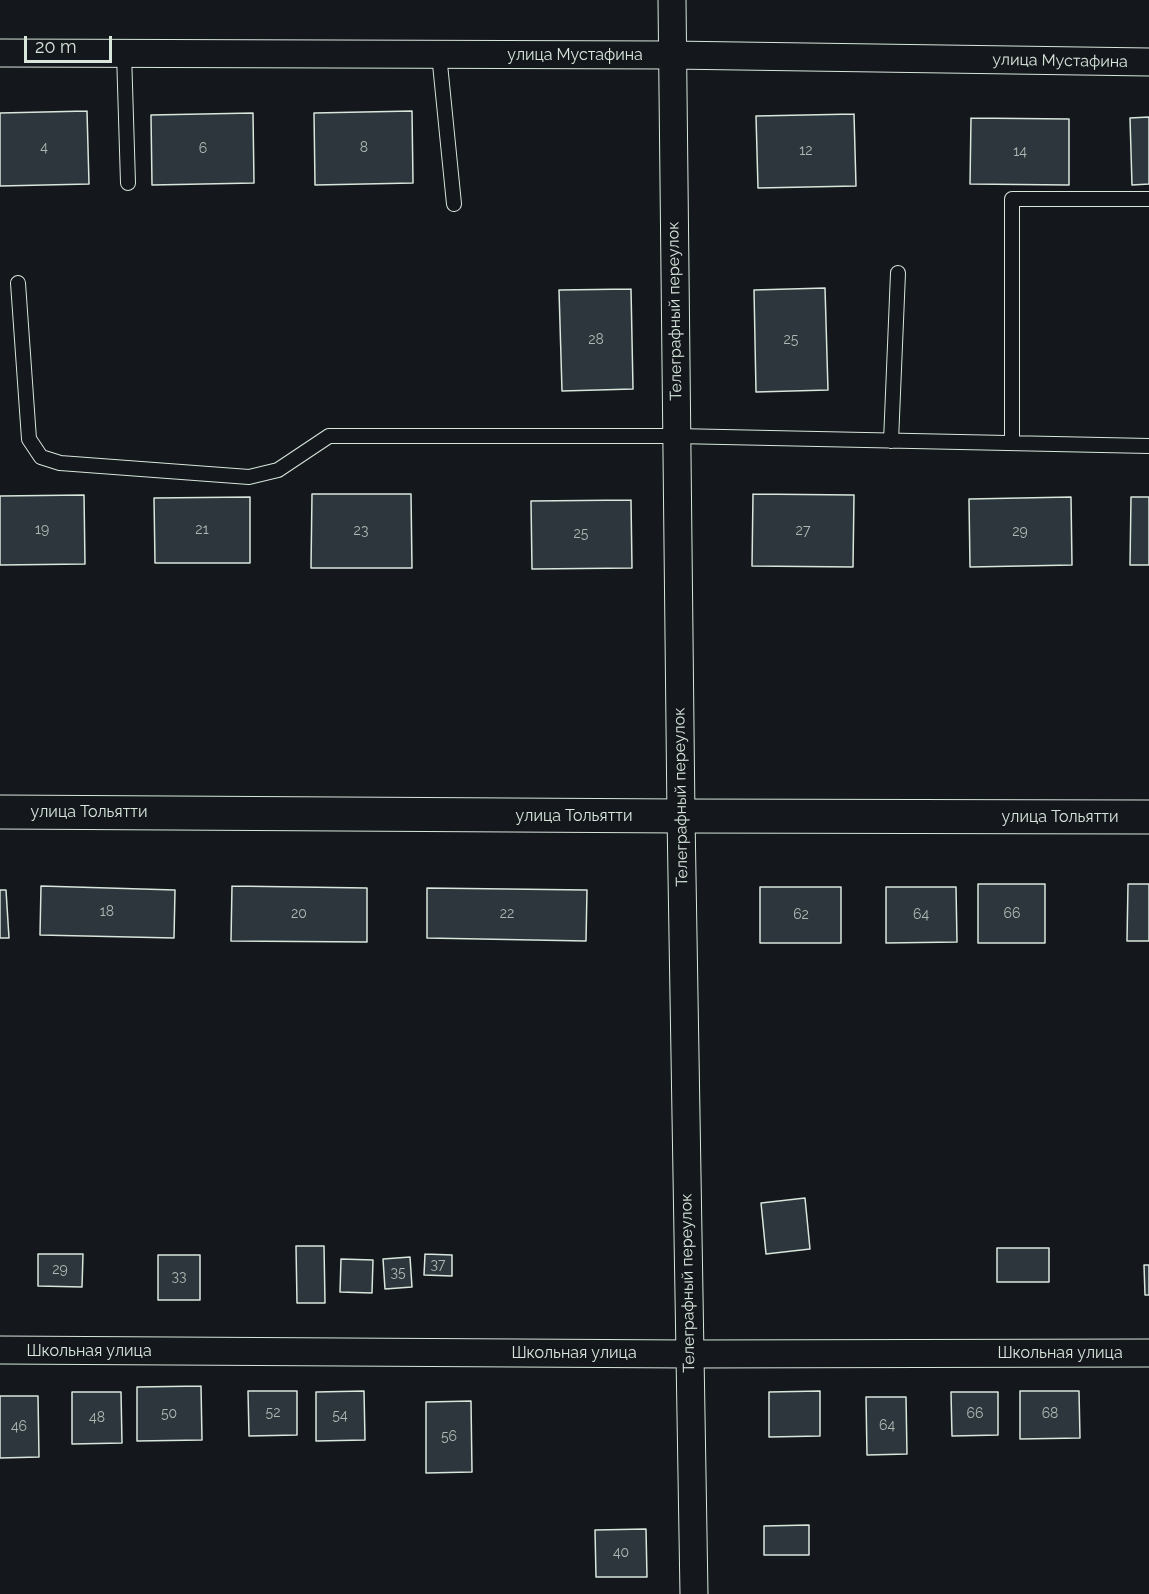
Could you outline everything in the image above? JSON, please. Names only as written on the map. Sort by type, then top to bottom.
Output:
[{"type":"street","name":"Телеграфный переулок","points":[[672,0],[693,1594]]},
{"type":"street","name":"улица Мустафина","points":[[0,53],[671,55],[1149,62]]},
{"type":"street","name":"улица Тольятти","points":[[0,812],[1149,817]]},
{"type":"street","name":"Школьная улица","points":[[0,1350],[689,1354],[1149,1353]]},
{"type":"lane","points":[[124,53],[128,183]]},
{"type":"lane","points":[[439,54],[454,204]]},
{"type":"lane","points":[[1012,443],[1012,199],[1149,199]]},
{"type":"lane","points":[[891,441],[898,273]]},
{"type":"lane","points":[[18,283],[29,439],[40,457],[60,463],[249,477],[278,470],[329,436],[676,436],[1149,446]]},
{"type":"building","points":[[87,111],[89,184],[0,186],[0,113]]},
{"type":"building","points":[[412,111],[413,183],[315,185],[314,113]]},
{"type":"building","points":[[253,113],[254,183],[152,185],[151,115]]},
{"type":"building","points":[[854,114],[856,186],[758,188],[756,116]]},
{"type":"building","points":[[1149,117],[1149,184],[1132,185],[1130,118]]},
{"type":"building","points":[[971,118],[1069,119],[1069,185],[970,184]]},
{"type":"building","points":[[825,288],[828,390],[756,392],[754,290]]},
{"type":"building","points":[[631,289],[633,389],[562,391],[559,290]]},
{"type":"building","points":[[312,494],[411,494],[412,568],[311,568]]},
{"type":"building","points":[[753,494],[854,495],[853,567],[752,566]]},
{"type":"building","points":[[84,495],[85,564],[0,565],[0,496]]},
{"type":"building","points":[[250,497],[250,563],[155,563],[154,498]]},
{"type":"building","points":[[1071,497],[1072,565],[970,567],[969,499]]},
{"type":"building","points":[[1131,497],[1149,497],[1149,565],[1130,565]]},
{"type":"building","points":[[631,500],[632,568],[532,569],[531,501]]},
{"type":"building","points":[[978,884],[1045,884],[1045,943],[978,943]]},
{"type":"building","points":[[1128,884],[1149,884],[1149,941],[1127,941]]},
{"type":"building","points":[[41,886],[175,890],[174,938],[40,935]]},
{"type":"building","points":[[232,886],[367,888],[367,942],[231,941]]},
{"type":"building","points":[[760,887],[841,887],[841,943],[760,943]]},
{"type":"building","points":[[886,887],[956,887],[957,942],[886,943]]},
{"type":"building","points":[[427,888],[587,890],[586,941],[427,938]]},
{"type":"building","points":[[0,890],[6,890],[9,938],[0,938]]},
{"type":"building","points":[[805,1198],[810,1249],[766,1254],[761,1203]]},
{"type":"building","points":[[296,1246],[324,1246],[325,1303],[297,1303]]},
{"type":"building","points":[[997,1248],[1049,1248],[1049,1282],[997,1282]]},
{"type":"building","points":[[38,1254],[83,1254],[82,1287],[38,1286]]},
{"type":"building","points":[[425,1254],[452,1255],[452,1276],[424,1275]]},
{"type":"building","points":[[158,1255],[200,1255],[200,1300],[158,1300]]},
{"type":"building","points":[[410,1257],[412,1287],[385,1289],[383,1259]]},
{"type":"building","points":[[341,1259],[373,1260],[372,1293],[340,1292]]},
{"type":"building","points":[[1144,1265],[1149,1265],[1149,1295],[1145,1295]]},
{"type":"building","points":[[201,1386],[202,1440],[137,1441],[137,1387]]},
{"type":"building","points":[[248,1391],[297,1391],[297,1435],[249,1436]]},
{"type":"building","points":[[364,1391],[365,1440],[316,1441],[316,1392]]},
{"type":"building","points":[[820,1391],[820,1436],[769,1437],[769,1392]]},
{"type":"building","points":[[1020,1391],[1079,1391],[1080,1438],[1020,1439]]},
{"type":"building","points":[[72,1392],[121,1392],[122,1443],[72,1444]]},
{"type":"building","points":[[951,1392],[998,1392],[998,1435],[952,1436]]},
{"type":"building","points":[[0,1396],[38,1396],[39,1457],[0,1458]]},
{"type":"building","points":[[866,1397],[906,1397],[907,1454],[867,1455]]},
{"type":"building","points":[[471,1401],[472,1472],[426,1473],[426,1402]]},
{"type":"building","points":[[809,1525],[809,1555],[764,1555],[764,1526]]},
{"type":"building","points":[[646,1529],[647,1577],[596,1577],[595,1530]]}]
